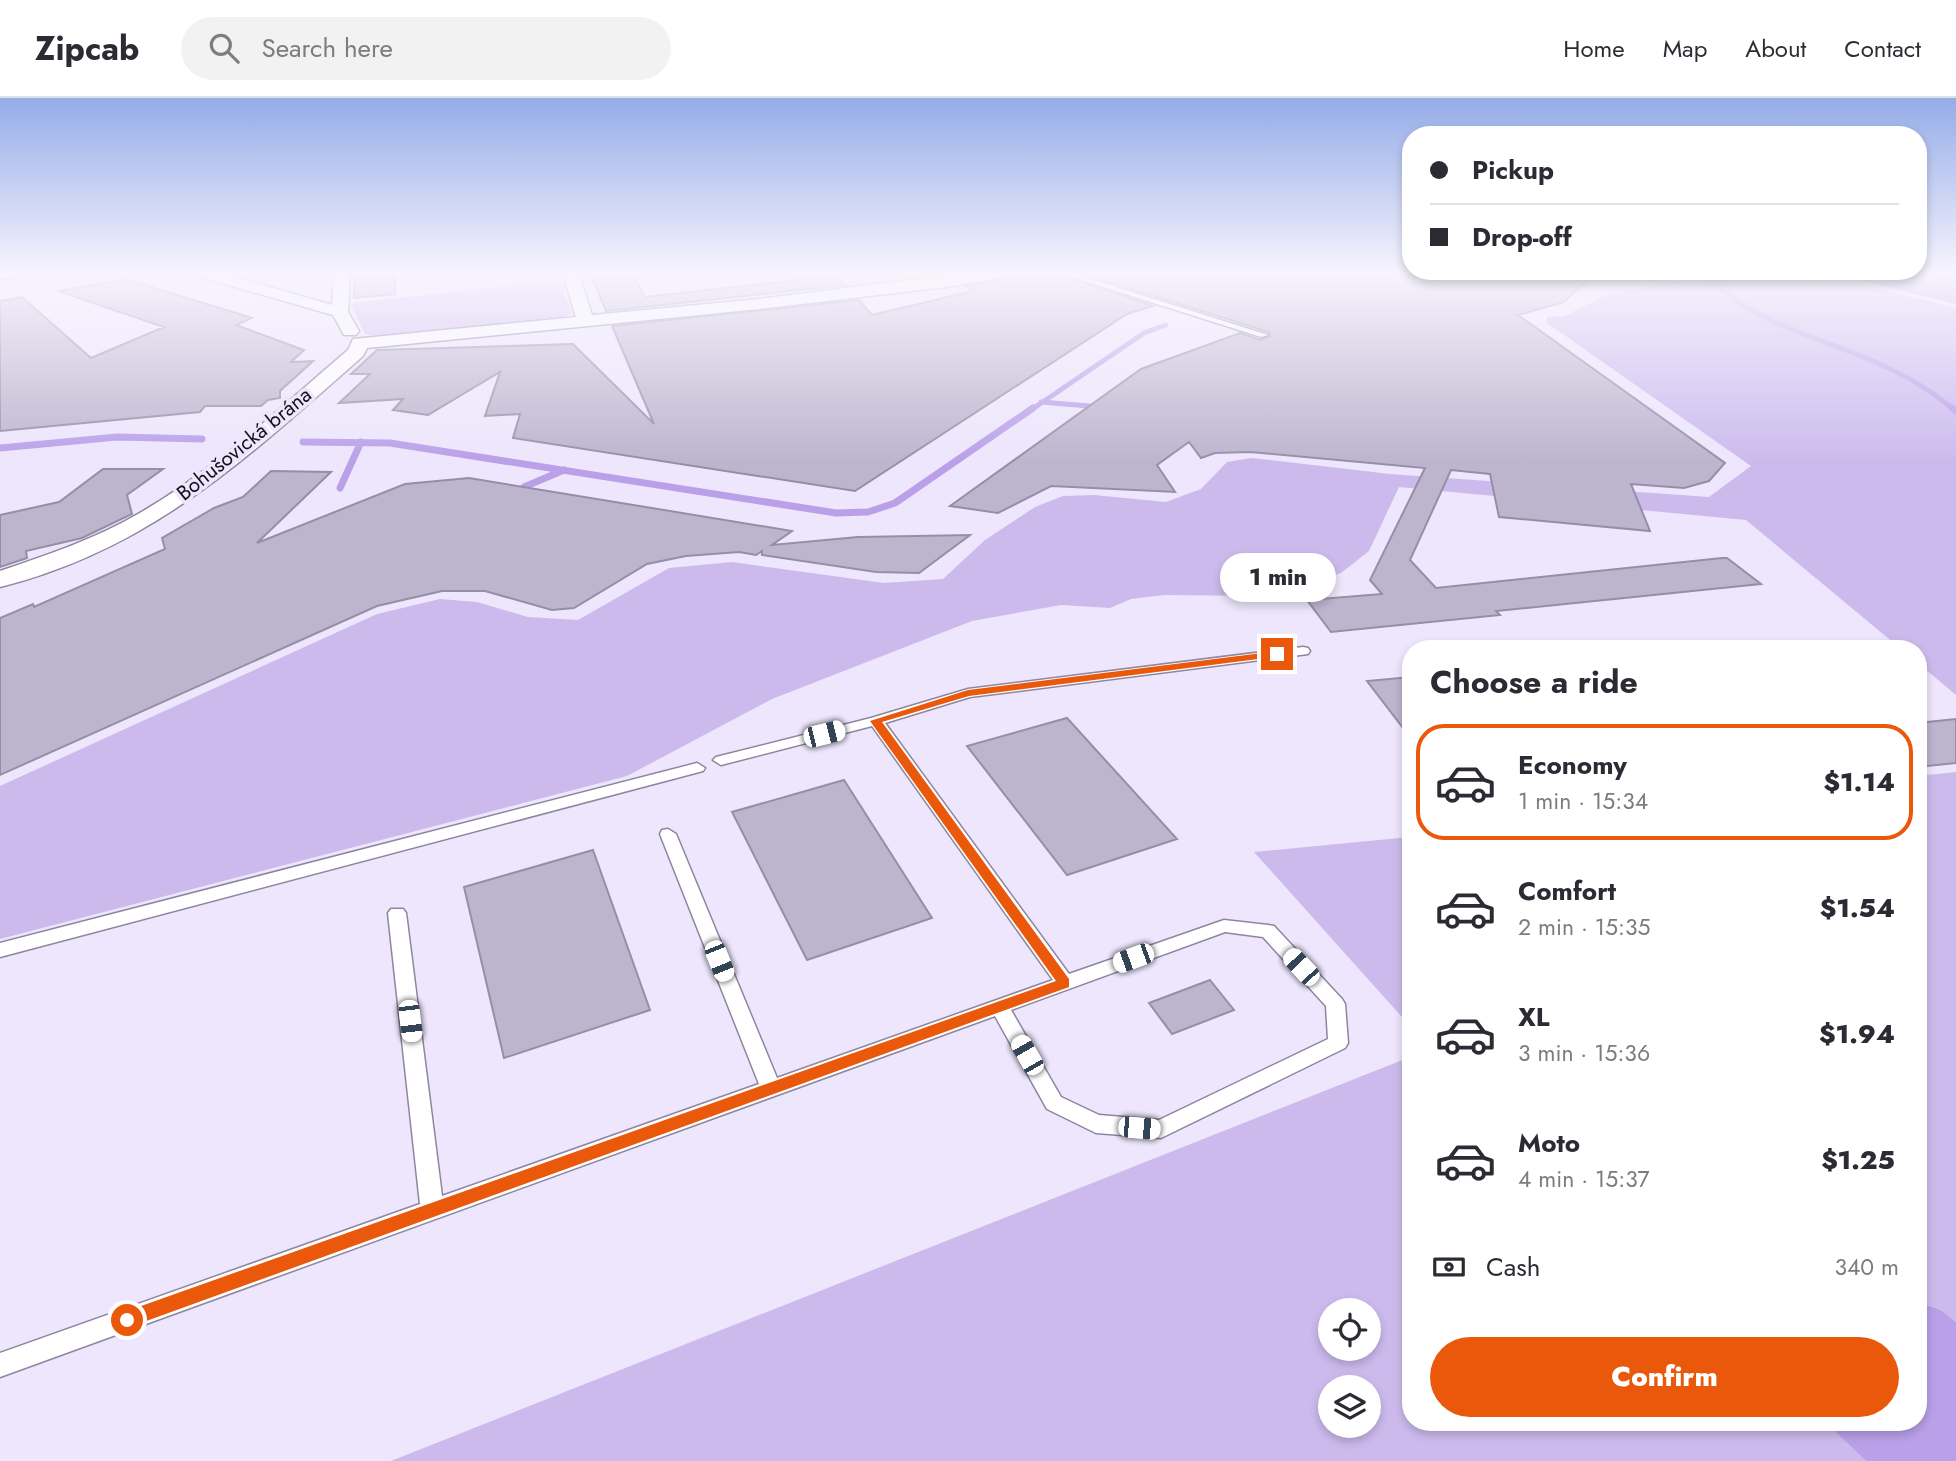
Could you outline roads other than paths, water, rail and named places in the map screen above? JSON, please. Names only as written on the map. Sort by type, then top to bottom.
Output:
[{"type":"street","points":[[354,335],[359,343],[450,335]]},
{"type":"street","name":"Bohušovická brána","points":[[0,579],[50,563],[103,541],[147,518],[205,481],[357,352],[359,343]]},
{"type":"lane","points":[[720,760],[876,721],[968,693],[1303,650]]},
{"type":"lane","points":[[876,721],[1065,983]]},
{"type":"lane","points":[[0,950],[697,768]]},
{"type":"lane","points":[[668,834],[771,1088]]},
{"type":"lane","points":[[397,913],[432,1210]]},
{"type":"lane","points":[[0,1365],[999,1006],[1224,926],[1268,931],[1335,1004],[1338,1043],[1161,1129],[1096,1124],[1054,1103],[999,1006]]},
{"type":"waterway","points":[[1043,402],[1142,335]]},
{"type":"waterway","points":[[1806,335],[1889,368],[1929,391],[1954,410]]},
{"type":"waterway","points":[[1031,410],[1043,402]]},
{"type":"waterway","points":[[1043,402],[1089,406]]},
{"type":"waterway","points":[[563,470],[836,513],[868,512],[895,503],[1033,408]]},
{"type":"waterway","points":[[1952,408],[1956,411]]},
{"type":"waterway","points":[[0,448],[117,437],[202,439]]},
{"type":"waterway","points":[[303,442],[361,443]]},
{"type":"waterway","points":[[340,488],[361,443]]},
{"type":"waterway","points":[[361,443],[390,443],[563,470]]},
{"type":"waterway","points":[[524,487],[563,470]]}]
